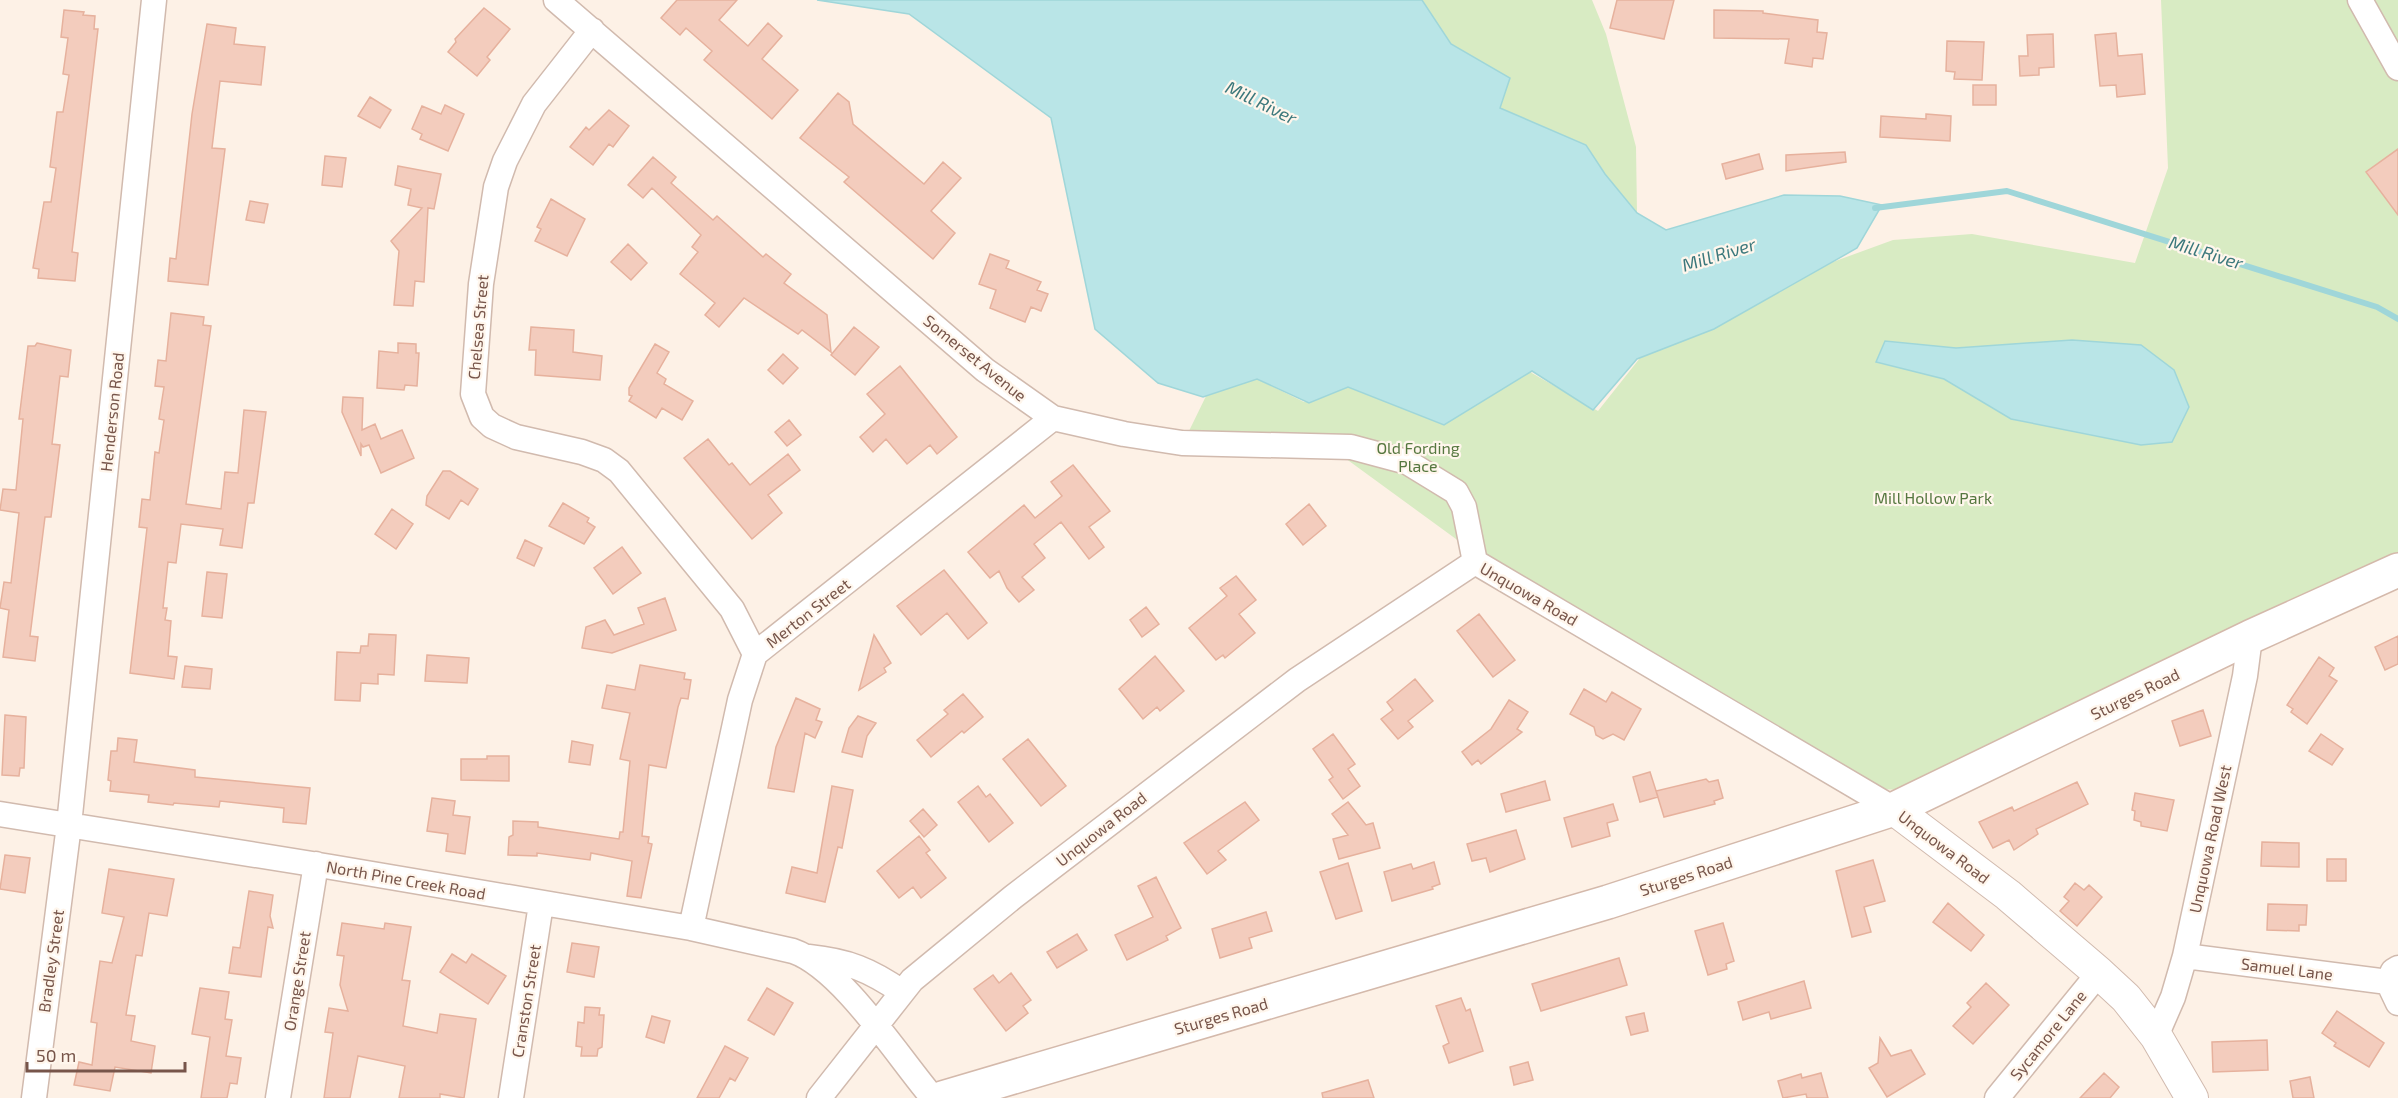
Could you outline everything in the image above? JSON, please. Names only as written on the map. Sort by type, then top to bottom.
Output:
[{"type":"main road","name":"Sturges Road","points":[[942,1098],[1598,905],[1894,809],[2250,637],[2398,570]]},
{"type":"street","name":"Henderson Road","points":[[69,825],[154,0]]},
{"type":"street","name":"Somerset Avenue","points":[[556,0],[985,370],[1053,418],[1124,434],[1182,443],[1343,447],[1384,454],[1426,471],[1456,492],[1464,507],[1475,562]]},
{"type":"street","points":[[2360,0],[2398,68]]},
{"type":"street","name":"Chelsea Street","points":[[592,30],[534,104],[505,161],[496,187],[482,284],[473,394],[482,417],[492,426],[516,437],[582,452],[604,460],[620,471],[732,609],[755,654]]},
{"type":"street","name":"Merton Street","points":[[691,928],[740,700],[755,654],[1053,418]]},
{"type":"street","name":"Unquowa Road","points":[[819,1098],[912,980],[1013,897],[1298,681],[1475,562],[1894,809],[2008,895],[2099,972],[2126,998],[2156,1036],[2192,1098]]},
{"type":"street","name":"Unquowa Road West","points":[[2156,1036],[2173,997],[2185,956],[2246,676],[2250,637]]},
{"type":"street","name":"North Pine Creek Road","points":[[0,814],[316,864],[691,928],[809,957],[844,961],[867,970],[902,992]]},
{"type":"street","name":"Bradley Street","points":[[34,1098],[69,825]]},
{"type":"street","name":"Orange Street","points":[[278,1098],[316,864]]},
{"type":"street","name":"Cranston Street","points":[[511,1098],[541,904]]},
{"type":"street","name":"Samuel Lane","points":[[2185,956],[2395,984]]},
{"type":"street","name":"North Pine Creek Road","points":[[809,957],[840,983],[933,1098]]},
{"type":"street","name":"Sycamore Lane","points":[[1997,1098],[2099,972]]},
{"type":"green space","points":[[1422,0],[1592,0],[1606,34],[1636,147],[1637,213],[1605,174],[1586,145],[1500,108],[1509,78],[1451,44]]},
{"type":"green space","name":"Mill Hollow Park","points":[[2161,0],[2398,0],[2398,552],[1902,790],[1879,789],[1498,579],[1456,539],[1323,442],[1189,431],[1208,392],[1257,379],[1304,402],[1352,384],[1530,372],[1598,411],[1640,358],[1830,263],[1893,240],[1972,234],[2135,263],[2168,168]]},
{"type":"water","points":[[817,0],[1422,0],[1451,44],[1510,78],[1500,108],[1586,145],[1605,174],[1637,213],[1666,230],[1784,195],[1840,196],[1882,205],[1857,248],[1714,329],[1637,359],[1593,410],[1532,371],[1444,425],[1348,387],[1309,403],[1257,379],[1203,397],[1158,383],[1095,329],[1051,118],[909,14]]},
{"type":"water","points":[[2072,340],[2141,345],[2174,370],[2189,407],[2172,442],[2141,445],[2011,419],[1944,379],[1876,362],[1885,341],[1956,348]]},
{"type":"building","points":[[677,0],[737,0],[719,20],[748,46],[768,23],[782,36],[762,59],[798,90],[772,119],[704,60],[712,51],[686,28],[680,35],[661,18]]},
{"type":"building","points":[[1617,0],[1674,0],[1664,39],[1610,28]]},
{"type":"building","points":[[484,8],[510,29],[487,57],[490,60],[477,76],[448,52],[456,42],[455,39]]},
{"type":"building","points":[[64,10],[84,12],[83,15],[95,16],[94,29],[98,29],[72,252],[78,253],[75,281],[38,278],[39,269],[33,268],[44,202],[51,202],[56,168],[50,167],[57,112],[63,112],[69,75],[63,74],[68,38],[61,37]]},
{"type":"building","points":[[1714,10],[1763,11],[1763,13],[1818,20],[1817,32],[1827,33],[1823,59],[1813,58],[1812,67],[1785,63],[1789,39],[1714,38]]},
{"type":"building","points":[[207,24],[236,28],[234,44],[265,47],[261,85],[220,81],[212,148],[225,149],[208,285],[168,281],[170,258],[176,259],[192,114]]},
{"type":"building","points":[[2116,33],[2118,56],[2142,54],[2145,94],[2117,97],[2116,85],[2100,86],[2095,35]]},
{"type":"building","points":[[2053,34],[2054,67],[2039,68],[2039,75],[2020,76],[2019,56],[2028,56],[2027,35]]},
{"type":"building","points":[[1947,41],[1984,42],[1982,80],[1954,79],[1955,72],[1946,71]]},
{"type":"building","points":[[1973,85],[1996,85],[1996,105],[1973,105]]},
{"type":"building","points":[[838,93],[849,102],[853,124],[924,184],[943,162],[961,178],[931,211],[955,233],[933,259],[844,182],[849,177],[800,138]]},
{"type":"building","points":[[370,97],[391,110],[380,128],[358,116]]},
{"type":"building","points":[[445,105],[464,114],[448,151],[420,139],[422,134],[412,129],[422,106],[441,114]]},
{"type":"building","points":[[609,110],[629,126],[613,147],[609,144],[593,165],[570,147],[586,127],[589,130]]},
{"type":"building","points":[[1926,114],[1951,116],[1950,141],[1880,137],[1881,116],[1926,119]]},
{"type":"building","points":[[2398,149],[2398,215],[2366,172]]},
{"type":"building","points":[[1845,152],[1846,162],[1786,171],[1786,155]]},
{"type":"building","points":[[1759,154],[1763,169],[1726,179],[1722,164]]},
{"type":"building","points":[[325,156],[346,158],[342,187],[322,185]]},
{"type":"building","points":[[653,157],[676,177],[671,183],[713,220],[717,216],[763,257],[766,254],[791,274],[784,283],[827,315],[831,352],[802,330],[798,334],[744,298],[719,327],[705,315],[715,303],[680,274],[698,252],[692,247],[701,235],[652,188],[643,198],[628,185]]},
{"type":"building","points":[[398,166],[441,174],[434,209],[428,208],[424,282],[415,281],[413,306],[394,305],[399,251],[391,241],[422,208],[408,205],[411,189],[395,185]]},
{"type":"building","points":[[551,199],[585,219],[567,256],[535,241],[541,229],[537,227]]},
{"type":"building","points":[[250,201],[268,204],[264,223],[246,220]]},
{"type":"building","points":[[628,244],[647,263],[631,280],[611,262]]},
{"type":"building","points":[[990,254],[1009,261],[1006,268],[1041,282],[1037,290],[1048,294],[1041,311],[1031,307],[1025,322],[990,308],[996,290],[979,284]]},
{"type":"building","points":[[171,313],[204,317],[203,325],[211,326],[186,504],[221,509],[225,472],[238,473],[244,410],[266,412],[254,503],[248,503],[242,548],[220,545],[223,529],[181,524],[176,563],[168,562],[163,608],[167,608],[165,620],[171,621],[168,656],[177,657],[174,679],[130,673],[147,528],[139,527],[142,499],[150,500],[155,452],[159,453],[164,420],[159,419],[164,387],[155,386],[158,360],[166,361]]},
{"type":"building","points":[[531,327],[574,330],[573,352],[602,356],[600,380],[535,375],[536,350],[529,350]]},
{"type":"building","points":[[854,327],[879,347],[855,375],[831,355]]},
{"type":"building","points":[[37,343],[71,350],[68,377],[60,376],[52,444],[60,445],[51,517],[45,517],[30,636],[38,637],[35,661],[3,657],[9,610],[0,608],[4,582],[11,583],[19,513],[0,510],[3,489],[16,490],[23,419],[19,419],[28,346],[35,346]]},
{"type":"building","points":[[398,343],[416,344],[416,353],[419,353],[417,386],[405,385],[404,390],[377,388],[379,351],[398,353]]},
{"type":"building","points":[[655,344],[669,352],[657,373],[666,379],[664,384],[693,401],[682,420],[662,408],[656,418],[629,401],[632,396],[629,395],[629,388]]},
{"type":"building","points":[[783,354],[798,368],[783,384],[768,370]]},
{"type":"building","points":[[900,366],[957,437],[937,454],[930,445],[907,464],[886,439],[873,452],[860,437],[885,414],[867,394]]},
{"type":"building","points":[[343,397],[363,398],[362,430],[375,424],[381,439],[402,430],[414,458],[381,473],[369,445],[363,447],[361,444],[361,456],[342,412]]},
{"type":"building","points":[[789,420],[801,435],[787,446],[775,432]]},
{"type":"building","points":[[708,439],[729,465],[732,463],[750,485],[788,454],[800,470],[768,495],[782,513],[752,539],[684,458]]},
{"type":"building","points":[[1073,465],[1110,511],[1089,527],[1104,547],[1089,559],[1061,522],[1034,544],[1045,558],[1022,577],[1034,590],[1019,602],[1007,588],[999,571],[990,578],[968,552],[1024,505],[1035,518],[1062,496],[1051,482]]},
{"type":"building","points":[[443,471],[450,471],[478,489],[468,505],[461,500],[449,519],[426,505],[427,496]]},
{"type":"building","points":[[563,503],[589,518],[587,522],[595,527],[584,544],[549,526]]},
{"type":"building","points":[[1309,504],[1326,526],[1303,545],[1286,524]]},
{"type":"building","points":[[392,509],[413,524],[396,549],[375,534]]},
{"type":"building","points":[[525,540],[542,548],[534,566],[517,558]]},
{"type":"building","points":[[622,547],[641,573],[613,594],[594,568]]},
{"type":"building","points":[[944,570],[987,623],[968,639],[947,613],[921,635],[897,606]]},
{"type":"building","points":[[207,572],[227,574],[222,618],[202,616]]},
{"type":"building","points":[[1236,576],[1256,600],[1239,614],[1255,633],[1225,658],[1223,655],[1216,660],[1189,628],[1227,596],[1220,588]]},
{"type":"building","points":[[665,598],[676,630],[612,653],[582,648],[586,627],[605,620],[614,635],[644,624],[638,608]]},
{"type":"building","points":[[1146,607],[1159,624],[1142,637],[1130,620]]},
{"type":"building","points":[[1479,614],[1515,660],[1493,677],[1457,631]]},
{"type":"building","points":[[369,634],[396,635],[394,675],[378,674],[378,684],[361,683],[360,701],[335,700],[337,652],[360,653],[361,646],[368,646]]},
{"type":"building","points":[[874,635],[891,663],[884,668],[886,672],[859,690]]},
{"type":"building","points":[[2398,636],[2398,664],[2385,670],[2375,647]]},
{"type":"building","points":[[427,655],[469,658],[467,683],[425,681]]},
{"type":"building","points":[[1155,656],[1184,691],[1160,711],[1157,707],[1143,719],[1119,689]]},
{"type":"building","points":[[2319,657],[2334,668],[2329,676],[2337,681],[2307,724],[2291,712],[2293,709],[2287,705]]},
{"type":"building","points":[[640,665],[685,673],[684,679],[691,680],[688,699],[681,698],[678,707],[666,768],[649,765],[642,836],[649,837],[648,843],[652,844],[641,898],[627,896],[632,861],[591,853],[590,860],[537,853],[537,856],[508,855],[509,837],[513,835],[513,821],[538,822],[538,827],[619,839],[620,832],[623,832],[630,761],[620,759],[630,713],[602,708],[607,685],[635,690]]},
{"type":"building","points":[[185,666],[212,669],[210,689],[182,687]]},
{"type":"building","points":[[1415,679],[1433,701],[1408,721],[1413,727],[1398,739],[1381,719],[1393,710],[1387,702]]},
{"type":"building","points":[[1584,689],[1606,702],[1612,692],[1641,709],[1624,740],[1613,734],[1603,739],[1596,735],[1594,727],[1570,714]]},
{"type":"building","points":[[963,694],[983,717],[931,757],[917,740],[948,714],[944,710]]},
{"type":"building","points":[[796,698],[820,709],[816,720],[822,722],[815,738],[805,733],[794,792],[768,788],[776,747]]},
{"type":"building","points":[[1509,700],[1528,712],[1517,729],[1522,732],[1481,764],[1478,760],[1472,765],[1462,752],[1491,729]]},
{"type":"building","points":[[2203,710],[2211,736],[2180,746],[2172,721]]},
{"type":"building","points":[[5,715],[26,717],[24,768],[20,768],[19,776],[2,775]]},
{"type":"building","points":[[858,716],[876,723],[867,736],[862,757],[842,752],[849,728]]},
{"type":"building","points":[[1333,734],[1355,764],[1348,769],[1360,786],[1343,799],[1329,780],[1333,777],[1313,749]]},
{"type":"building","points":[[2321,734],[2343,749],[2332,765],[2309,751]]},
{"type":"building","points":[[118,738],[137,740],[134,762],[195,770],[195,777],[310,788],[306,824],[283,822],[284,808],[220,801],[219,807],[174,803],[173,805],[148,802],[149,795],[110,791],[111,781],[108,780],[111,751],[117,751]]},
{"type":"building","points":[[1028,739],[1066,786],[1041,806],[1003,759]]},
{"type":"building","points":[[572,741],[593,745],[590,765],[569,762]]},
{"type":"building","points":[[487,756],[509,756],[509,781],[461,780],[461,759],[487,759]]},
{"type":"building","points":[[1650,772],[1658,797],[1640,802],[1633,777]]},
{"type":"building","points":[[1706,779],[1709,782],[1718,780],[1723,798],[1714,801],[1715,804],[1664,817],[1656,791]]},
{"type":"building","points":[[1545,781],[1550,800],[1506,812],[1501,794]]},
{"type":"building","points":[[2077,782],[2088,804],[2036,829],[2038,834],[2014,850],[2009,840],[1993,848],[1979,822],[2012,807],[2014,811]]},
{"type":"building","points":[[832,786],[853,790],[842,848],[838,847],[825,902],[786,893],[792,867],[817,873]]},
{"type":"building","points":[[978,786],[986,797],[990,794],[1013,823],[989,842],[958,802]]},
{"type":"building","points":[[2135,793],[2174,800],[2167,831],[2141,826],[2141,822],[2134,820],[2135,811],[2132,810]]},
{"type":"building","points":[[432,798],[455,801],[453,815],[470,817],[465,854],[446,851],[448,834],[427,831]]},
{"type":"building","points":[[1245,802],[1259,820],[1218,851],[1226,860],[1207,874],[1184,843]]},
{"type":"building","points":[[1348,802],[1366,825],[1373,823],[1380,848],[1339,859],[1333,839],[1348,835],[1332,814]]},
{"type":"building","points":[[1613,804],[1618,820],[1607,823],[1610,836],[1572,847],[1564,818]]},
{"type":"building","points":[[923,809],[937,825],[924,837],[910,821]]},
{"type":"building","points":[[1516,830],[1525,859],[1490,872],[1486,858],[1472,861],[1467,844]]},
{"type":"building","points":[[919,836],[930,850],[926,853],[946,878],[921,898],[913,887],[899,898],[877,871]]},
{"type":"building","points":[[2262,842],[2299,843],[2299,867],[2261,866]]},
{"type":"building","points":[[5,855],[30,858],[25,893],[0,889]]},
{"type":"building","points":[[2327,859],[2346,859],[2346,881],[2327,881]]},
{"type":"building","points":[[1873,860],[1885,901],[1864,907],[1871,932],[1852,937],[1836,871]]},
{"type":"building","points":[[1434,862],[1440,884],[1432,887],[1433,889],[1392,901],[1384,872],[1411,864],[1413,869]]},
{"type":"building","points":[[1348,863],[1362,911],[1336,919],[1320,872]]},
{"type":"building","points":[[109,869],[174,879],[167,916],[149,913],[142,956],[136,955],[126,1015],[135,1016],[131,1041],[155,1046],[151,1073],[115,1067],[110,1091],[74,1085],[79,1062],[92,1065],[97,1023],[91,1022],[100,961],[112,963],[124,917],[102,913]]},
{"type":"building","points":[[1156,877],[1181,928],[1166,936],[1168,940],[1127,960],[1115,935],[1153,917],[1138,886]]},
{"type":"building","points":[[2075,883],[2084,890],[2089,885],[2102,897],[2077,926],[2060,911],[2069,901],[2064,897]]},
{"type":"building","points":[[249,891],[273,895],[270,916],[273,928],[268,927],[261,977],[229,973],[233,947],[240,948]]},
{"type":"building","points":[[1948,903],[1984,935],[1971,951],[1933,922]]},
{"type":"building","points":[[2268,904],[2307,905],[2306,925],[2299,925],[2299,931],[2267,930]]},
{"type":"building","points":[[1266,912],[1272,931],[1249,938],[1252,948],[1220,958],[1212,929]]},
{"type":"building","points":[[342,923],[384,929],[385,923],[411,927],[402,980],[410,981],[403,1026],[437,1033],[440,1014],[476,1019],[464,1098],[440,1094],[440,1098],[399,1098],[405,1066],[358,1056],[350,1098],[324,1098],[333,1033],[325,1032],[329,1008],[348,1011],[340,985],[344,956],[337,955]]},
{"type":"building","points":[[1723,923],[1734,961],[1726,964],[1727,969],[1708,975],[1695,931]]},
{"type":"building","points":[[1077,934],[1087,950],[1057,968],[1047,952]]},
{"type":"building","points":[[572,943],[599,947],[594,977],[567,972]]},
{"type":"building","points":[[452,954],[466,963],[472,954],[506,976],[488,1004],[440,972]]},
{"type":"building","points":[[1619,958],[1627,985],[1541,1011],[1532,984]]},
{"type":"building","points":[[1011,973],[1031,1000],[1023,1006],[1028,1013],[1006,1031],[974,989],[993,975],[999,983]]},
{"type":"building","points":[[1804,981],[1811,1008],[1771,1019],[1769,1012],[1743,1020],[1738,1002]]},
{"type":"building","points":[[1986,983],[2009,1005],[1973,1044],[1953,1026],[1971,1007],[1967,1003]]},
{"type":"building","points":[[200,988],[229,992],[225,1019],[232,1020],[226,1056],[241,1058],[237,1084],[230,1083],[227,1098],[201,1098],[210,1037],[192,1034]]},
{"type":"building","points":[[767,988],[793,1003],[774,1035],[748,1020]]},
{"type":"building","points":[[1461,998],[1466,1011],[1470,1009],[1483,1051],[1449,1063],[1443,1046],[1449,1043],[1436,1006]]},
{"type":"building","points":[[585,1007],[600,1008],[599,1015],[604,1015],[602,1047],[598,1049],[597,1056],[581,1056],[582,1047],[576,1046],[578,1022],[584,1023]]},
{"type":"building","points":[[2337,1011],[2384,1043],[2369,1067],[2334,1046],[2336,1043],[2322,1033]]},
{"type":"building","points":[[1644,1013],[1648,1031],[1631,1035],[1626,1017]]},
{"type":"building","points":[[652,1016],[670,1021],[664,1043],[646,1037]]},
{"type":"building","points":[[1880,1038],[1891,1056],[1911,1050],[1925,1074],[1887,1097],[1869,1068],[1878,1063]]},
{"type":"building","points":[[2267,1040],[2268,1070],[2213,1072],[2212,1042]]},
{"type":"building","points":[[725,1046],[748,1058],[735,1081],[730,1078],[719,1098],[697,1098]]},
{"type":"building","points":[[1528,1062],[1533,1080],[1514,1085],[1510,1067]]},
{"type":"building","points":[[1821,1073],[1828,1098],[1807,1098],[1806,1094],[1783,1098],[1778,1081],[1801,1074],[1802,1078]]},
{"type":"building","points":[[2104,1073],[2119,1087],[2110,1098],[2080,1098]]},
{"type":"building","points":[[2310,1077],[2314,1098],[2293,1098],[2290,1081]]},
{"type":"building","points":[[1368,1080],[1374,1098],[1323,1098],[1322,1093]]},
{"type":"waterway","name":"Mill River","points":[[1875,208],[2007,191],[2377,307],[2398,319]]},
{"type":"park label","name":"Old Fording Place","points":[[1418,457]]}]
